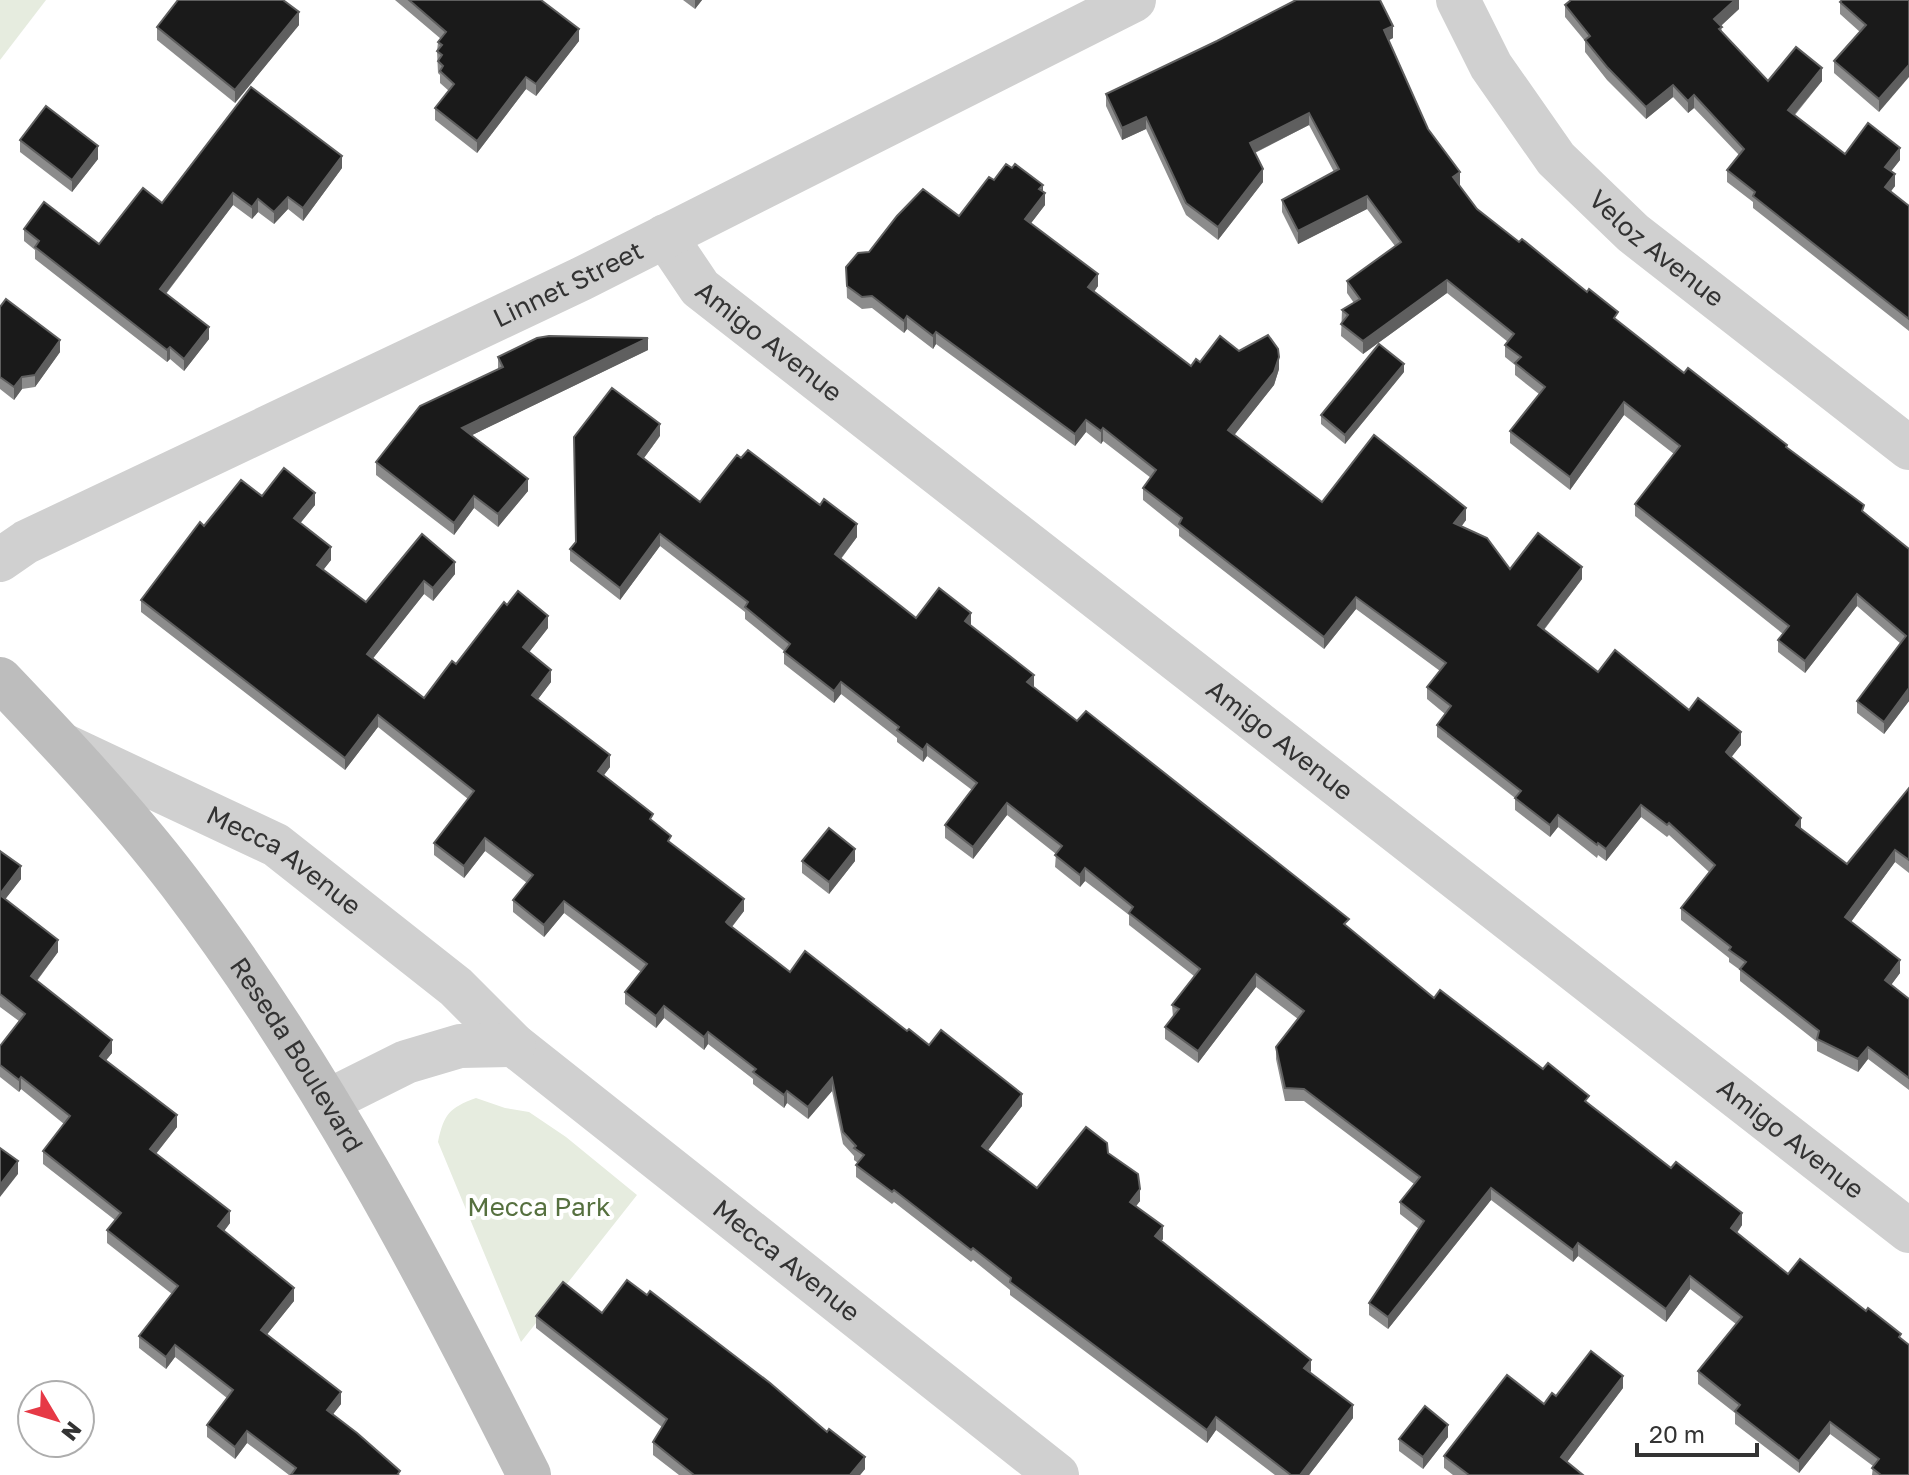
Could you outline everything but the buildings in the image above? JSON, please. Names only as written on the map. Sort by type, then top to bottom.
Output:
[{"type":"main road","name":"Reseda Boulevard","points":[[0,679],[63,745],[179,882],[257,991],[328,1101],[439,1295],[529,1475]]},
{"type":"street","name":"Linnet Street","points":[[0,560],[26,542],[545,296],[1134,0]]},
{"type":"street","name":"Veloz Avenue","points":[[1458,0],[1491,66],[1556,159],[1633,233],[1909,448]]},
{"type":"street","name":"Amigo Avenue","points":[[665,236],[700,288],[1909,1231]]},
{"type":"street","name":"Mecca Avenue","points":[[63,745],[276,845],[456,987],[514,1045],[1057,1475]]},
{"type":"street","points":[[328,1101],[406,1062],[460,1046],[514,1045]]},
{"type":"green space","points":[[0,0],[46,0],[0,60]]},
{"type":"green space","name":"Mecca Park","points":[[476,1098],[529,1112],[566,1137],[637,1195],[521,1342],[438,1142],[449,1113]]}]
